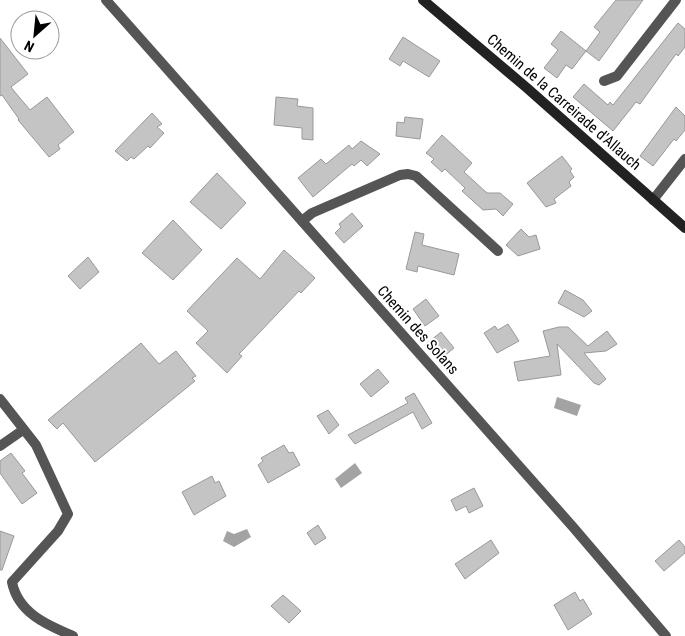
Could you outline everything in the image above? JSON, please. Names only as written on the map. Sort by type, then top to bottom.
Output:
[{"type":"street","name":"Chemin des Solans","points":[[106,0],[573,527],[666,636]]},
{"type":"street","name":"Chemin de la Carreirade d'Allauch","points":[[423,0],[527,88],[685,228]]},
{"type":"street","points":[[604,81],[617,76],[676,0]]},
{"type":"street","points":[[653,200],[685,159]]},
{"type":"street","points":[[302,221],[312,213],[400,175],[408,174],[416,176],[498,251]]},
{"type":"street","points":[[0,399],[36,445],[68,514],[58,531],[12,582],[14,596],[37,619],[73,636]]},
{"type":"street","points":[[0,446],[23,430]]},
{"type":"shaded area","points":[[557,397],[581,405],[577,416],[554,408]]},
{"type":"shaded area","points":[[355,463],[362,473],[341,488],[335,479]]},
{"type":"shaded area","points":[[247,529],[251,537],[234,547],[223,541],[227,531],[234,534]]},
{"type":"building","points":[[616,0],[643,0],[599,61],[586,51],[600,32],[594,27]]},
{"type":"building","points":[[678,23],[685,29],[685,47],[678,56],[676,54],[640,104],[636,102],[613,131],[573,97],[584,84],[608,105],[610,102],[613,105]]},
{"type":"building","points":[[561,31],[586,51],[572,69],[566,65],[557,78],[544,68],[558,50],[551,44]]},
{"type":"building","points":[[403,37],[440,61],[429,77],[403,61],[400,66],[389,59]]},
{"type":"building","points":[[0,38],[10,51],[10,60],[17,60],[28,74],[11,87],[14,91],[30,110],[47,97],[74,132],[58,145],[60,149],[49,157],[18,120],[2,95],[0,96]]},
{"type":"building","points":[[276,97],[298,99],[297,106],[313,108],[313,140],[302,139],[302,128],[274,125]]},
{"type":"building","points":[[676,107],[685,116],[685,130],[676,141],[674,139],[653,166],[640,156]]},
{"type":"building","points":[[152,113],[162,124],[157,127],[164,133],[150,148],[148,146],[134,159],[131,157],[127,161],[115,151]]},
{"type":"building","points":[[405,117],[423,119],[420,139],[396,136],[397,122],[404,123]]},
{"type":"building","points":[[442,135],[472,163],[464,172],[487,193],[500,193],[513,204],[503,216],[496,209],[483,210],[462,191],[465,188],[445,169],[442,172],[431,162],[434,159],[426,153]]},
{"type":"building","points":[[361,141],[380,154],[367,166],[361,160],[354,166],[352,164],[313,197],[298,178],[321,159],[326,164],[349,145],[352,149]]},
{"type":"building","points":[[562,156],[572,169],[570,171],[574,177],[569,182],[571,186],[554,199],[556,203],[546,207],[527,183]]},
{"type":"building","points":[[217,173],[246,203],[221,229],[190,202]]},
{"type":"building","points":[[352,213],[363,226],[344,243],[335,233],[341,227],[339,224]]},
{"type":"building","points":[[173,220],[202,250],[173,280],[142,253]]},
{"type":"building","points":[[521,229],[529,237],[536,235],[540,249],[518,256],[506,245]]},
{"type":"building","points":[[415,232],[424,234],[422,245],[459,254],[454,275],[418,266],[417,272],[406,269]]},
{"type":"building","points":[[284,250],[315,278],[301,293],[299,291],[239,354],[242,356],[227,373],[196,343],[208,331],[187,311],[237,258],[260,279]]},
{"type":"building","points":[[88,257],[99,272],[80,289],[68,276]]},
{"type":"building","points":[[565,290],[583,300],[592,311],[584,317],[558,303]]},
{"type":"building","points":[[426,299],[439,316],[425,326],[413,309]]},
{"type":"building","points":[[508,324],[519,341],[497,353],[484,333],[495,326],[498,330]]},
{"type":"building","points":[[568,327],[588,346],[607,331],[617,344],[606,351],[584,353],[606,379],[599,385],[594,383],[557,344],[561,375],[518,381],[514,362],[550,356],[543,331]]},
{"type":"building","points":[[441,332],[454,348],[438,361],[425,345]]},
{"type":"building","points":[[141,343],[159,364],[176,351],[196,376],[192,378],[195,381],[95,462],[63,423],[57,429],[48,420]]},
{"type":"building","points":[[378,369],[389,382],[371,397],[360,384]]},
{"type":"building","points":[[414,393],[432,423],[422,429],[413,412],[355,444],[348,435],[408,403],[405,398]]},
{"type":"building","points":[[328,410],[339,425],[329,434],[317,416]]},
{"type":"building","points":[[284,445],[289,453],[293,452],[300,465],[268,483],[258,465],[263,461],[261,458]]},
{"type":"building","points":[[11,453],[25,471],[22,473],[37,493],[22,504],[0,473],[0,461]]},
{"type":"building","points":[[212,476],[215,483],[219,481],[226,496],[194,515],[182,492]]},
{"type":"building","points":[[474,488],[483,506],[469,513],[466,506],[456,511],[451,500]]},
{"type":"building","points":[[318,525],[326,538],[315,545],[307,533]]},
{"type":"building","points":[[0,531],[14,536],[2,570],[0,570]]},
{"type":"building","points":[[491,540],[499,553],[465,579],[455,564]]},
{"type":"building","points":[[679,540],[685,547],[685,553],[664,571],[655,561]]},
{"type":"building","points":[[575,592],[580,601],[583,599],[592,614],[568,630],[554,605]]},
{"type":"building","points":[[283,595],[301,611],[289,623],[271,606]]}]
